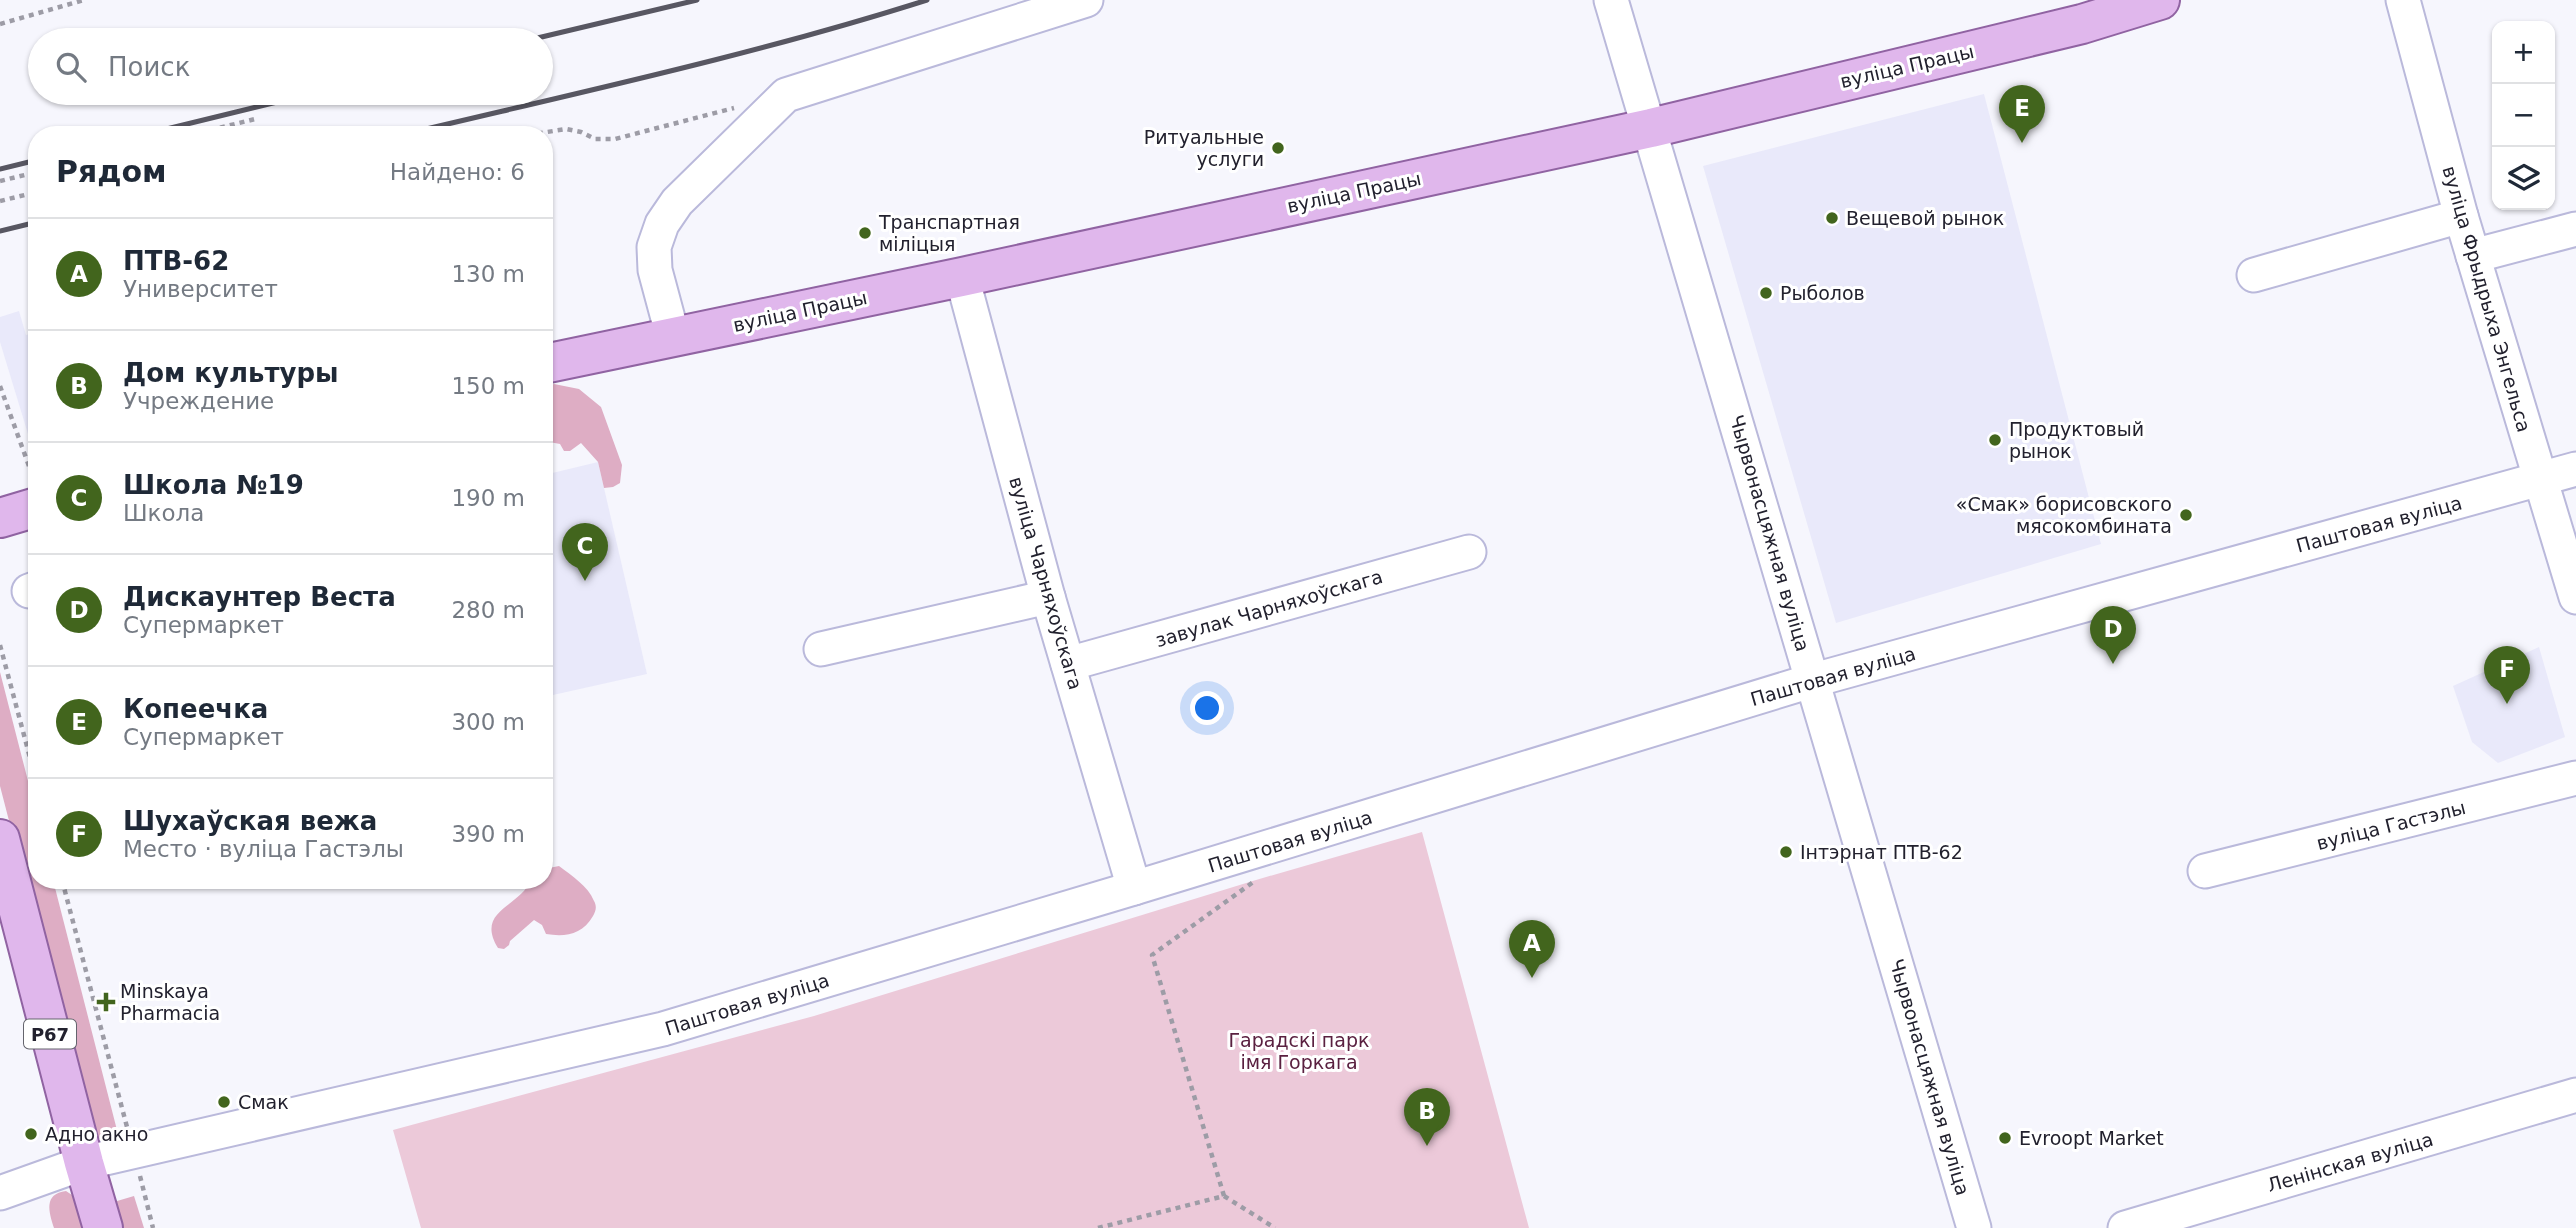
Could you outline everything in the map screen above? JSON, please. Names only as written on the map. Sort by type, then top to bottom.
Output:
[{"type":"main road","name":"вуліца Працы","points":[[553,362],[1651,128],[2082,24],[2160,0]]},
{"type":"main road","points":[[0,517],[28,499]]},
{"type":"main road","name":"Р67","points":[[0,839],[103,1228]]},
{"type":"street","points":[[673,337],[655,270],[654,247],[662,224],[677,202],[786,95],[1086,0]]},
{"type":"street","name":"Чырвонасцяжная вуліца","points":[[1611,0],[1974,1228]]},
{"type":"street","name":"вуліца Фрыдрыха Энгельса","points":[[2403,0],[2461,216],[2576,597]]},
{"type":"street","points":[[2254,275],[2461,216]]},
{"type":"street","points":[[2473,256],[2576,229]]},
{"type":"street","name":"вуліца Чарняхоўскага","points":[[962,277],[1048,597],[1134,888]]},
{"type":"street","name":"Паштовая вуліца","points":[[0,1193],[84,1163],[663,1030],[1814,680],[2576,469]]},
{"type":"street","name":"завулак Чарняхоўскага","points":[[1068,664],[1469,552]]},
{"type":"street","points":[[821,649],[1048,597]]},
{"type":"street","name":"вуліца Гастэлы","points":[[2205,871],[2576,778]]},
{"type":"street","name":"Ленінская вуліца","points":[[2125,1228],[2576,1095]]},
{"type":"path","points":[[0,24],[84,0]]},
{"type":"path","points":[[553,132],[566,130],[581,132],[596,139],[615,139],[786,95]]},
{"type":"path","points":[[228,126],[256,119]]},
{"type":"path","points":[[0,181],[28,174]]},
{"type":"path","points":[[0,201],[28,194]]},
{"type":"path","points":[[0,386],[28,472]]},
{"type":"path","points":[[0,645],[28,750]]},
{"type":"path","points":[[1256,880],[1152,954],[1224,1196],[1275,1228]]},
{"type":"path","points":[[64,889],[153,1228]]},
{"type":"path","points":[[1098,1228],[1224,1196]]},
{"type":"shaded area","points":[[1984,94],[2101,544],[1836,623],[1703,166]]},
{"type":"shaded area","points":[[19,311],[28,334],[28,434],[0,342],[0,317]]},
{"type":"shaded area","points":[[553,384],[579,389],[601,407],[622,465],[620,483],[604,488],[598,462],[581,443],[570,451],[564,451],[560,444],[553,443]]},
{"type":"shaded area","points":[[598,462],[647,674],[553,695],[553,473]]},
{"type":"shaded area","points":[[2539,647],[2565,737],[2498,763],[2472,742],[2453,686]]},
{"type":"shaded area","points":[[0,672],[28,781],[28,889],[55,889],[118,1134],[92,1141],[0,786]]},
{"type":"shaded area","points":[[559,866],[588,891],[596,908],[589,922],[578,931],[553,935],[546,934],[542,925],[534,920],[504,949],[498,948],[492,935],[495,917],[525,889],[553,889],[553,867]]},
{"type":"shaded area","points":[[66,1191],[75,1197],[84,1228],[54,1228],[51,1200]]},
{"type":"shaded area","points":[[134,1196],[144,1228],[114,1228],[107,1204]]},
{"type":"green space","name":"Гарадскі парк імя Горкага","points":[[1422,832],[1529,1228],[421,1228],[393,1130],[814,1016],[1256,880]]},
{"type":"railway","points":[[553,34],[697,0]]},
{"type":"railway","points":[[553,99],[731,56],[927,0]]},
{"type":"railway","points":[[179,126],[265,105]]},
{"type":"railway","points":[[439,126],[527,105]]},
{"type":"railway","points":[[0,169],[28,162]]},
{"type":"railway","points":[[0,231],[28,224]]},
{"type":"place","name":"Копеечка","points":[[2022,143]]},
{"type":"place","name":"Ритуальные услуги","points":[[1278,148]]},
{"type":"place","name":"Вещевой рынок","points":[[1832,218]]},
{"type":"place","name":"Транспартная міліцыя","points":[[865,233]]},
{"type":"place","name":"Рыболов","points":[[1766,293]]},
{"type":"place","name":"Продуктовый рынок","points":[[1995,440]]},
{"type":"place","name":"«Смак» борисовского мясокомбината","points":[[2186,515]]},
{"type":"place","name":"Школа №19","points":[[585,581]]},
{"type":"place","name":"Дискаунтер Веста","points":[[2113,664]]},
{"type":"place","name":"Шухаўская вежа","points":[[2507,704]]},
{"type":"place","name":"Інтэрнат ПТВ-62","points":[[1786,852]]},
{"type":"place","name":"ПТВ-62","points":[[1532,978]]},
{"type":"place","name":"Minskaya Pharmacia","points":[[106,1002]]},
{"type":"place","name":"Смак","points":[[224,1102]]},
{"type":"place","name":"Адно акно","points":[[31,1134]]},
{"type":"place","name":"Evroopt Market","points":[[2005,1138]]},
{"type":"place","name":"Дом культуры","points":[[1427,1146]]}]
